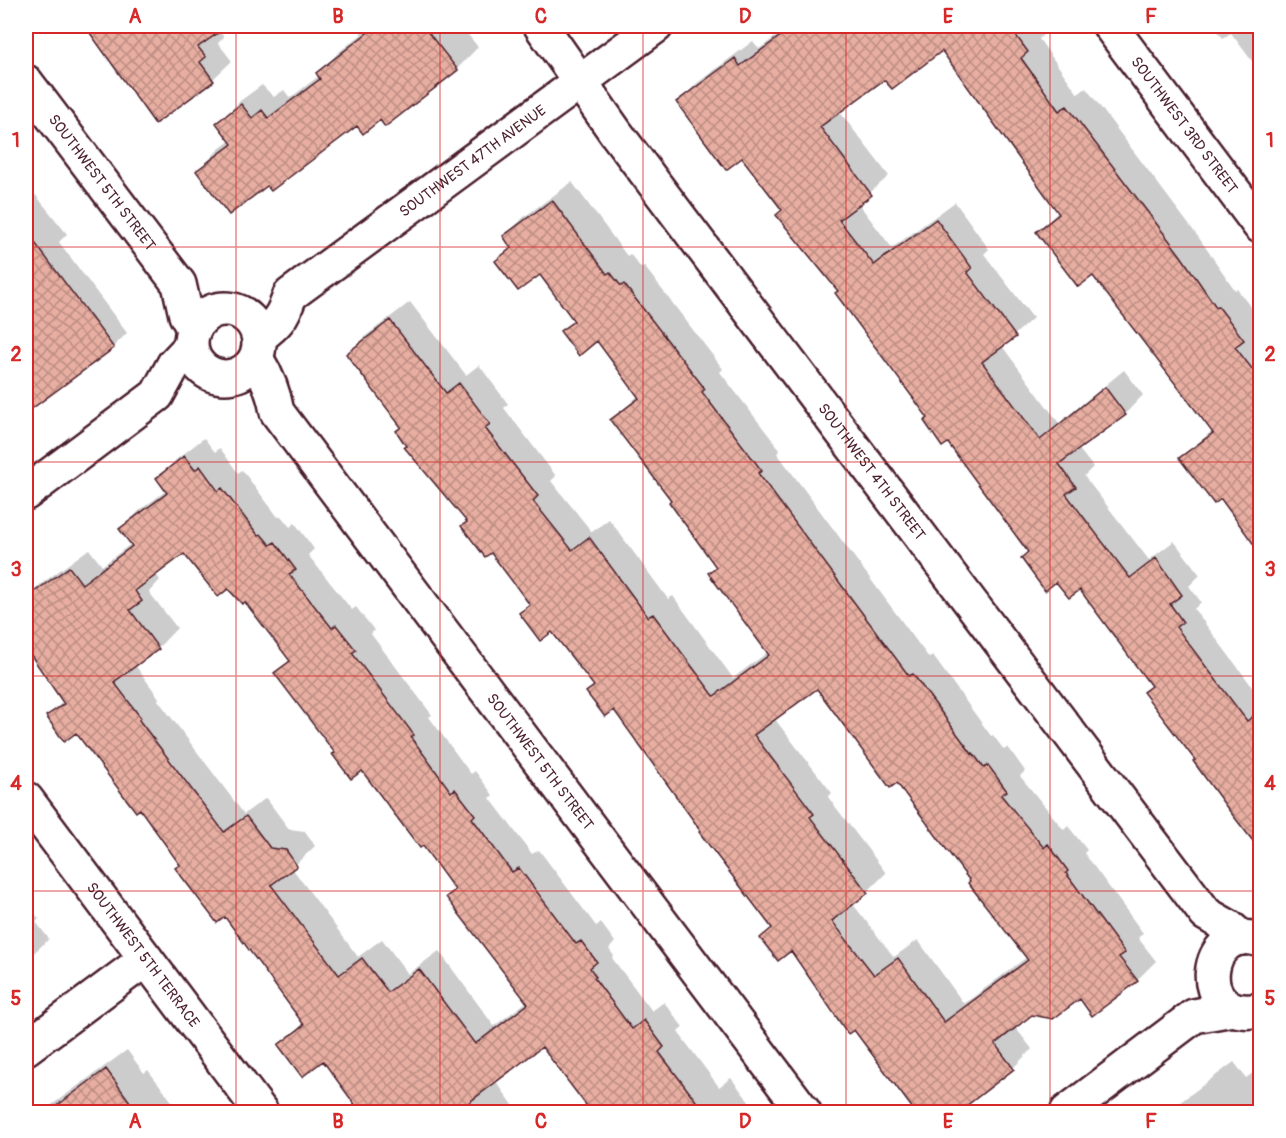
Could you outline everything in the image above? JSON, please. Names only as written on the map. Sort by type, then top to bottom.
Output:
[{"type":"street","name":"SOUTHWEST 4TH STREET","points":[[541,26],[616,133],[1206,914],[1251,939]]},
{"type":"street","name":"SOUTHWEST 47TH AVENUE","points":[[157,395],[174,394],[239,362],[284,314],[290,296],[656,26]]},
{"type":"street","name":"SOUTHWEST 3RD STREET","points":[[1110,26],[1260,226]]},
{"type":"street","name":"SOUTHWEST 5TH STREET","points":[[26,82],[179,284],[192,338]]},
{"type":"street","name":"SOUTHWEST 5TH STREET","points":[[179,284],[192,288],[229,310]]},
{"type":"street","name":"SOUTHWEST 47TH AVENUE","points":[[26,493],[157,395],[204,315],[277,295],[290,296]]},
{"type":"street","points":[[192,338],[194,359],[200,368],[239,362],[255,326],[248,317],[229,310]]},
{"type":"street","name":"SOUTHWEST 5TH STREET","points":[[239,362],[242,392],[258,404],[277,412],[804,1113]]},
{"type":"street","name":"SOUTHWEST 5TH TERRACE","points":[[26,799],[261,1113]]},
{"type":"street","name":"SOUTHWEST 4TH STREET","points":[[1206,914],[1213,970]]},
{"type":"street","points":[[1194,1016],[1220,950],[1230,942],[1251,939]]},
{"type":"street","points":[[26,1048],[147,958]]},
{"type":"street","points":[[1213,970],[1213,986],[1218,996],[1246,1010]]},
{"type":"street","points":[[1067,1113],[1194,1016],[1246,1010]]},
{"type":"building","points":[[85,26],[228,26],[198,47],[206,57],[200,62],[214,81],[155,124]]},
{"type":"building","points":[[376,26],[423,26],[458,70],[385,127],[380,120],[363,134],[357,126],[271,191],[267,186],[229,215],[196,171],[232,144],[216,123],[241,104],[252,118],[262,110],[268,118],[320,79],[316,73]]},
{"type":"building","points":[[794,26],[1009,26],[1028,52],[1021,58],[1059,111],[1067,106],[1181,256],[1216,307],[1218,306],[1244,340],[1235,347],[1260,379],[1260,553],[1221,499],[1214,504],[1179,458],[1213,433],[1093,276],[1078,287],[1036,232],[1059,214],[942,51],[892,89],[884,80],[820,127],[872,195],[839,220],[874,265],[936,219],[972,268],[967,272],[1016,337],[982,362],[1040,440],[1105,387],[1126,415],[1059,464],[1076,487],[1066,494],[1130,578],[1156,558],[1182,595],[1170,604],[1183,622],[1176,627],[1247,721],[1260,711],[1260,850],[1143,692],[1151,686],[1080,590],[1069,598],[1056,582],[1045,591],[1021,558],[1028,552],[948,443],[942,447],[924,421],[928,418],[835,293],[838,291],[776,215],[782,210],[742,158],[726,170],[676,102],[735,58],[740,66]]},
{"type":"building","points":[[552,200],[607,274],[610,272],[621,286],[624,284],[705,389],[702,392],[762,471],[758,473],[909,676],[913,674],[984,768],[988,765],[1007,791],[1001,795],[1044,848],[1048,844],[1068,871],[1066,873],[1125,953],[1119,957],[1138,981],[1092,1016],[1080,999],[1053,1019],[1032,1015],[995,1044],[1014,1069],[957,1113],[916,1113],[854,1030],[848,1034],[791,951],[778,961],[760,938],[772,928],[699,832],[701,831],[614,710],[605,717],[586,692],[594,686],[552,632],[540,641],[519,613],[530,605],[491,553],[485,557],[461,526],[467,522],[404,447],[406,446],[396,431],[401,427],[346,354],[390,320],[446,393],[459,383],[490,424],[485,428],[538,496],[533,501],[572,550],[589,537],[648,617],[653,614],[714,696],[769,655],[708,573],[716,567],[669,502],[671,500],[610,420],[639,398],[597,341],[579,356],[560,331],[574,321],[540,275],[518,291],[495,261],[511,248],[503,236]],"holes":[[[817,689],[890,788],[897,783],[970,881],[968,883],[1028,960],[944,1022],[898,958],[874,975],[832,921],[868,893],[810,817],[814,814],[754,735]]]},
{"type":"building","points":[[26,231],[114,348],[26,413]]},
{"type":"building","points":[[184,456],[195,470],[200,466],[218,491],[222,488],[258,535],[261,534],[270,545],[275,542],[296,570],[289,574],[332,628],[336,625],[356,650],[352,653],[414,735],[411,737],[451,792],[455,789],[475,815],[472,818],[512,872],[519,868],[576,944],[581,941],[597,962],[590,968],[596,977],[594,978],[632,1029],[644,1020],[664,1047],[659,1052],[705,1113],[592,1113],[542,1047],[455,1113],[361,1113],[323,1061],[302,1077],[278,1045],[304,1025],[225,917],[217,923],[175,868],[180,865],[140,809],[136,812],[76,733],[64,742],[46,716],[64,704],[26,648],[26,598],[69,567],[82,584],[132,546],[119,529],[167,493],[156,478]],"holes":[[[184,554],[218,597],[228,589],[242,604],[245,602],[290,661],[274,673],[335,753],[332,754],[351,779],[362,771],[420,848],[423,846],[455,890],[446,897],[528,1004],[475,1044],[419,969],[388,992],[362,958],[339,975],[271,885],[297,866],[286,850],[270,848],[246,816],[224,832],[139,720],[141,718],[114,682],[159,649],[130,610],[142,601],[135,591]]]},
{"type":"building","points":[[106,1069],[138,1113],[47,1113]]}]
